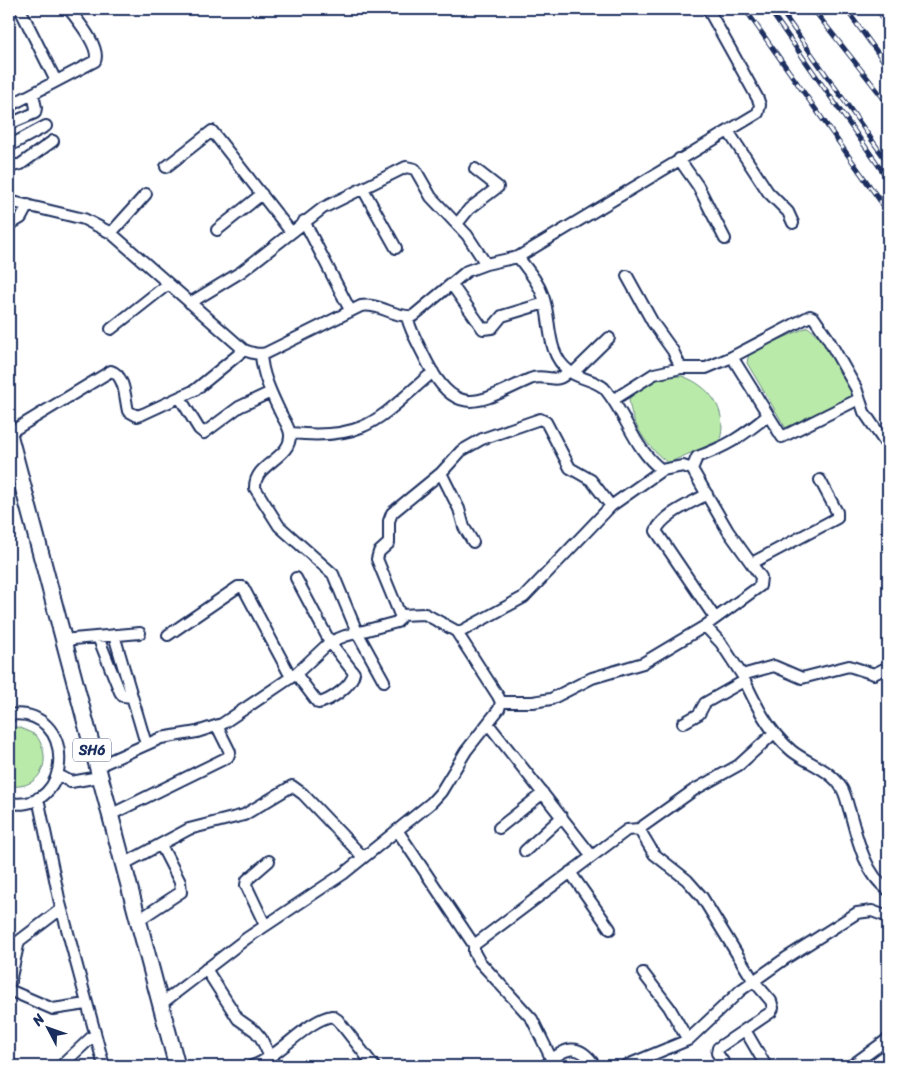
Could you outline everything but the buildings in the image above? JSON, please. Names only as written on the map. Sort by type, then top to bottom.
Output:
[{"type":"main road","name":"SH6","points":[[9,433],[62,640],[177,1066]]},
{"type":"street","points":[[20,9],[56,81]]},
{"type":"street","points":[[9,106],[92,64],[97,56],[94,46],[69,9]]},
{"type":"street","points":[[9,200],[84,219],[111,233],[244,350],[261,354],[350,310],[372,306],[407,317],[420,312],[467,271],[486,264],[518,257],[758,113],[760,105],[708,9]]},
{"type":"street","points":[[9,124],[35,113],[36,108],[33,94]]},
{"type":"street","points":[[9,146],[46,126]]},
{"type":"street","points":[[166,167],[212,131],[291,232]]},
{"type":"street","points":[[728,131],[768,192],[788,212],[793,223]]},
{"type":"street","points":[[9,167],[21,164],[52,141]]},
{"type":"street","points":[[679,159],[698,186],[725,239]]},
{"type":"street","points":[[190,303],[241,272],[304,221],[328,205],[406,167],[411,167],[418,174],[432,197],[467,235],[486,264]]},
{"type":"street","points":[[457,224],[469,209],[498,186],[475,169]]},
{"type":"street","points":[[363,189],[396,248]]},
{"type":"street","points":[[111,233],[146,194]]},
{"type":"street","points":[[217,230],[262,194]]},
{"type":"street","points":[[9,226],[21,218],[28,205]]},
{"type":"street","points":[[304,221],[350,310]]},
{"type":"street","points":[[518,257],[539,287],[545,303],[547,326],[560,361],[570,372],[599,384],[613,400],[644,453],[662,470]]},
{"type":"street","points":[[628,276],[653,323],[673,351],[681,368]]},
{"type":"street","points":[[111,328],[168,284]]},
{"type":"street","points":[[452,285],[483,329],[492,328],[499,319],[508,313],[545,303]]},
{"type":"street","points":[[613,400],[654,374],[681,368],[706,368],[732,357],[806,316],[812,316],[828,337],[856,388],[864,412],[888,447]]},
{"type":"street","points":[[407,317],[433,372],[448,393],[459,399],[468,400],[489,399],[534,377],[561,379],[609,338]]},
{"type":"street","points":[[9,433],[111,371],[120,378],[128,411],[132,414],[143,414],[180,398],[207,381],[244,350]]},
{"type":"street","points":[[261,354],[263,371],[291,433],[288,447],[262,470],[255,482],[255,488],[279,526],[333,574],[356,632],[384,681]]},
{"type":"street","points":[[732,357],[767,416],[782,437],[859,399]]},
{"type":"street","points":[[291,433],[328,436],[359,429],[376,421],[433,372]]},
{"type":"street","points":[[180,398],[204,434],[239,406],[271,392]]},
{"type":"street","points":[[692,469],[697,458],[734,442],[767,416]]},
{"type":"street","points":[[401,616],[378,566],[377,556],[389,543],[389,521],[392,513],[441,473],[461,451],[475,443],[540,419],[546,422],[570,468],[590,480],[611,506]]},
{"type":"street","points":[[458,634],[524,597],[611,506],[662,470],[683,466],[692,469],[728,531],[761,577],[762,583],[705,626],[642,663],[598,676],[551,699],[533,702],[501,702]]},
{"type":"street","points":[[441,473],[459,509],[464,527],[473,542]]},
{"type":"street","points":[[752,563],[837,518],[837,512],[820,480]]},
{"type":"street","points":[[707,494],[667,519],[658,526],[656,531],[715,618]]},
{"type":"street","points":[[168,635],[238,586],[243,587],[294,676],[318,703],[330,698],[351,682],[354,673],[330,642],[296,578]]},
{"type":"street","points":[[161,1004],[265,925],[337,878],[431,803],[466,751],[489,725],[499,709],[501,702],[458,634],[426,614],[401,616]]},
{"type":"street","points":[[58,775],[72,782],[98,772],[146,744],[161,738],[217,726],[294,676],[330,642],[356,632],[397,622],[401,616]]},
{"type":"street","points":[[705,626],[721,643],[743,678],[756,706],[774,733],[797,754],[839,783],[844,793],[857,837],[872,872],[888,890]]},
{"type":"street","points":[[62,640],[140,633]]},
{"type":"street","points":[[114,636],[146,744]]},
{"type":"street","points":[[98,637],[120,692],[123,696],[132,697]]},
{"type":"street","points":[[683,723],[699,714],[705,703],[743,678],[774,666],[797,677],[807,678],[842,667],[854,667],[874,674],[888,667]]},
{"type":"street","points":[[9,715],[31,717],[44,724],[53,734],[59,747],[61,761],[58,775],[50,788],[38,798],[25,803],[9,803]]},
{"type":"street","points":[[489,725],[592,856]]},
{"type":"street","points":[[110,815],[228,757],[230,752],[217,726]]},
{"type":"street","points":[[474,945],[628,830],[640,829],[694,790],[739,765],[774,733]]},
{"type":"street","points":[[122,865],[201,825],[244,815],[292,786],[304,794],[363,857]]},
{"type":"street","points":[[500,828],[543,793]]},
{"type":"street","points":[[38,798],[61,909],[104,1066]]},
{"type":"street","points":[[525,851],[562,817]]},
{"type":"street","points":[[640,829],[654,854],[687,880],[702,897],[753,980],[771,1001],[773,1008],[766,1016],[718,1048],[717,1053],[726,1066]]},
{"type":"street","points":[[397,830],[474,945],[474,952],[479,961],[532,1019],[549,1063],[570,1049],[580,1050],[588,1056],[595,1066]]},
{"type":"street","points":[[137,921],[181,892],[180,882],[161,845]]},
{"type":"street","points":[[265,925],[246,885],[247,880],[269,861]]},
{"type":"street","points":[[570,872],[610,929]]},
{"type":"street","points":[[9,986],[19,941],[61,909]]},
{"type":"street","points":[[625,1066],[648,1062],[688,1040],[731,998],[753,980],[857,913],[872,911],[888,917]]},
{"type":"street","points":[[206,969],[238,1019],[255,1030],[261,1038],[270,1057]]},
{"type":"street","points":[[643,973],[669,1007],[688,1040]]},
{"type":"street","points":[[9,990],[53,1009],[86,1004]]},
{"type":"street","points":[[252,1066],[270,1057],[319,1021],[332,1016],[338,1020],[374,1066]]},
{"type":"street","points":[[745,1030],[766,1066]]},
{"type":"street","points":[[61,1066],[95,1034]]},
{"type":"street","points":[[851,1066],[888,1039]]},
{"type":"green space","points":[[808,327],[839,360],[854,391],[855,402],[788,432],[747,363],[749,353]]},
{"type":"green space","points":[[682,376],[701,386],[714,400],[719,409],[722,429],[720,440],[668,463],[647,443],[642,435],[633,417],[629,399],[640,388],[659,379]]},
{"type":"green space","points":[[18,727],[36,735],[44,754],[44,763],[36,778],[29,783],[20,786],[9,786],[9,728]]},
{"type":"railway","points":[[745,9],[888,212]]},
{"type":"railway","points":[[769,9],[888,179]]},
{"type":"railway","points":[[780,9],[888,163]]},
{"type":"railway","points":[[813,9],[888,104]]},
{"type":"railway","points":[[846,9],[888,67]]},
{"type":"railway","points":[[879,9],[888,34]]}]
